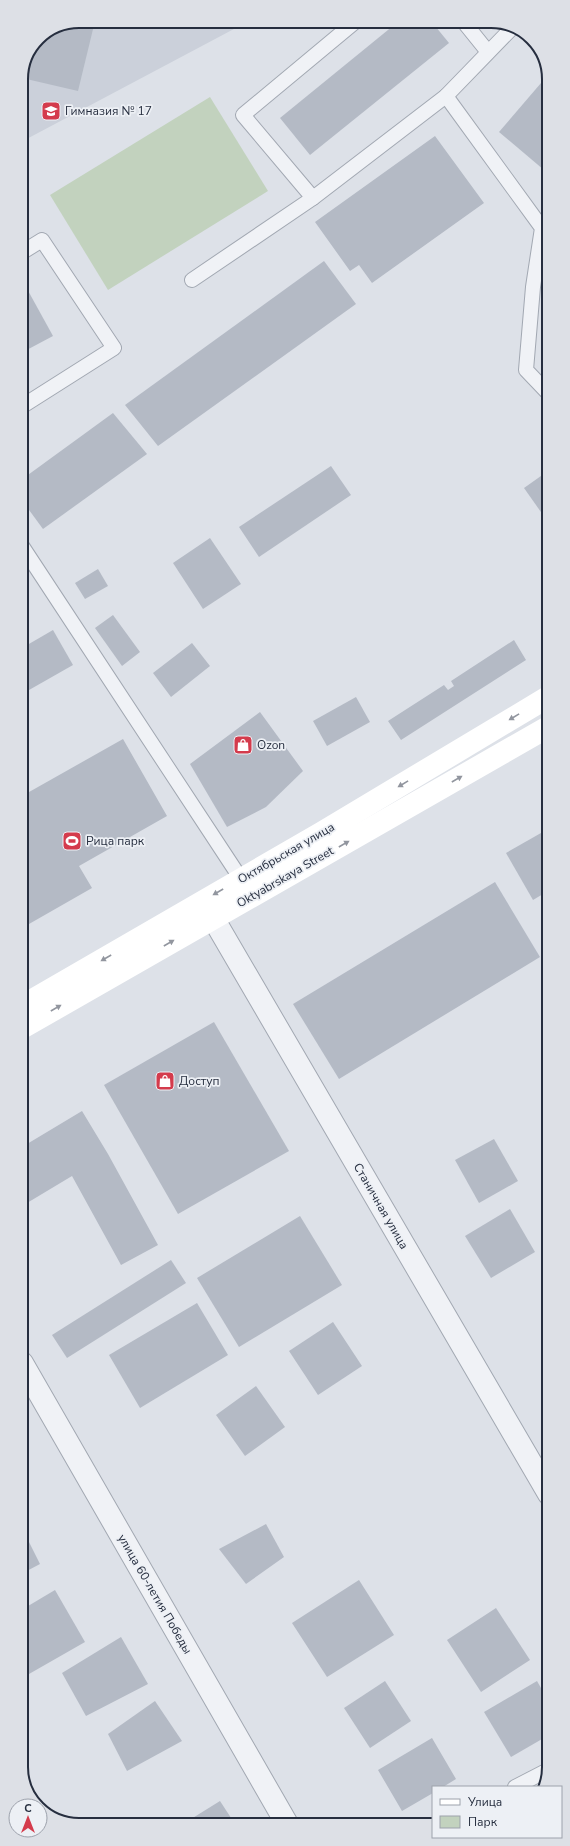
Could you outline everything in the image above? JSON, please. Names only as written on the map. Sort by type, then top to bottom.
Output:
[{"type":"main road","name":"Октябрьская улица","points":[[28,1003],[321,833],[542,701]]},
{"type":"main road","name":"Oktyabrskaya Street","points":[[28,1025],[542,730]]},
{"type":"street","name":"Станичная улица","points":[[213,918],[542,1482]]},
{"type":"street","name":"улица 60-летия Победы","points":[[28,1373],[285,1818]]},
{"type":"lane","points":[[312,198],[244,115],[348,28]]},
{"type":"lane","points":[[469,28],[488,52]]},
{"type":"lane","points":[[192,280],[312,198],[446,96],[508,32]]},
{"type":"lane","points":[[446,96],[542,228],[533,287],[526,370],[542,387]]},
{"type":"lane","points":[[28,249],[42,240],[114,348],[28,403]]},
{"type":"lane","points":[[28,555],[241,879]]},
{"type":"lane","points":[[517,1786],[541,1773]]},
{"type":"shaded area","name":"Гимназия № 17","points":[[79,28],[236,28],[28,138],[29,69],[32,60],[43,43],[60,32]]},
{"type":"green space","points":[[210,97],[268,191],[108,290],[50,195]]},
{"type":"building","points":[[93,28],[78,91],[28,79],[29,69],[37,51],[43,43],[51,37],[69,29]]},
{"type":"building","points":[[390,28],[437,28],[449,43],[310,155],[280,118]]},
{"type":"building","points":[[542,82],[542,168],[499,132]]},
{"type":"building","points":[[435,136],[484,203],[372,283],[359,265],[350,271],[315,222]]},
{"type":"building","points":[[324,261],[356,304],[158,446],[125,405]]},
{"type":"building","points":[[28,291],[53,336],[28,349]]},
{"type":"building","points":[[113,413],[147,454],[43,529],[28,509],[28,475]]},
{"type":"building","points":[[331,466],[351,495],[259,557],[239,527]]},
{"type":"building","points":[[542,475],[542,514],[524,488]]},
{"type":"building","points":[[210,538],[241,584],[203,609],[173,563]]},
{"type":"building","points":[[98,569],[108,586],[85,599],[75,583]]},
{"type":"building","points":[[113,615],[140,652],[122,666],[95,628]]},
{"type":"building","points":[[53,630],[73,665],[28,691],[28,645]]},
{"type":"building","points":[[514,640],[526,660],[401,740],[388,721],[444,685],[448,690],[454,686],[451,681]]},
{"type":"building","points":[[192,643],[210,666],[171,697],[153,673]]},
{"type":"building","points":[[356,697],[370,722],[327,746],[313,721]]},
{"type":"building","points":[[260,712],[303,771],[266,807],[227,827],[190,764]]},
{"type":"building","name":"Рица парк","points":[[123,739],[167,816],[79,866],[92,888],[28,925],[28,793]]},
{"type":"building","points":[[542,832],[542,895],[533,900],[506,853]]},
{"type":"building","points":[[495,882],[540,957],[339,1079],[293,1004]]},
{"type":"building","points":[[214,1022],[289,1151],[178,1214],[104,1085]]},
{"type":"building","points":[[82,1111],[108,1154],[158,1245],[121,1265],[72,1176],[28,1202],[28,1143]]},
{"type":"building","points":[[494,1139],[518,1181],[479,1203],[455,1160]]},
{"type":"building","points":[[510,1209],[535,1252],[491,1278],[465,1236]]},
{"type":"building","points":[[300,1216],[342,1285],[239,1347],[197,1278]]},
{"type":"building","points":[[171,1260],[186,1283],[67,1358],[52,1335]]},
{"type":"building","points":[[197,1303],[228,1355],[140,1408],[109,1355]]},
{"type":"building","points":[[333,1322],[362,1366],[318,1395],[289,1351]]},
{"type":"building","points":[[256,1386],[285,1427],[245,1456],[216,1415]]},
{"type":"building","points":[[266,1524],[284,1557],[246,1584],[219,1549]]},
{"type":"building","points":[[28,1540],[40,1564],[28,1570]]},
{"type":"building","points":[[359,1580],[394,1635],[327,1677],[292,1623]]},
{"type":"building","points":[[55,1590],[85,1642],[29,1674],[28,1672],[28,1606]]},
{"type":"building","points":[[496,1608],[530,1660],[481,1692],[447,1640]]},
{"type":"building","points":[[121,1637],[148,1684],[86,1716],[62,1673]]},
{"type":"building","points":[[385,1681],[411,1721],[370,1748],[344,1708]]},
{"type":"building","points":[[537,1681],[542,1690],[542,1739],[511,1757],[484,1712]]},
{"type":"building","points":[[155,1701],[182,1741],[127,1771],[108,1734]]},
{"type":"building","points":[[432,1738],[456,1779],[445,1786],[432,1786],[432,1794],[402,1811],[378,1770]]},
{"type":"building","points":[[220,1801],[231,1818],[193,1818]]},
{"type":"place","name":"Гимназия № 17","points":[[51,111]]},
{"type":"place","name":"Ozon","points":[[243,745]]},
{"type":"place","name":"Рица парк","points":[[72,841]]},
{"type":"place","name":"Доступ","points":[[165,1081]]}]
